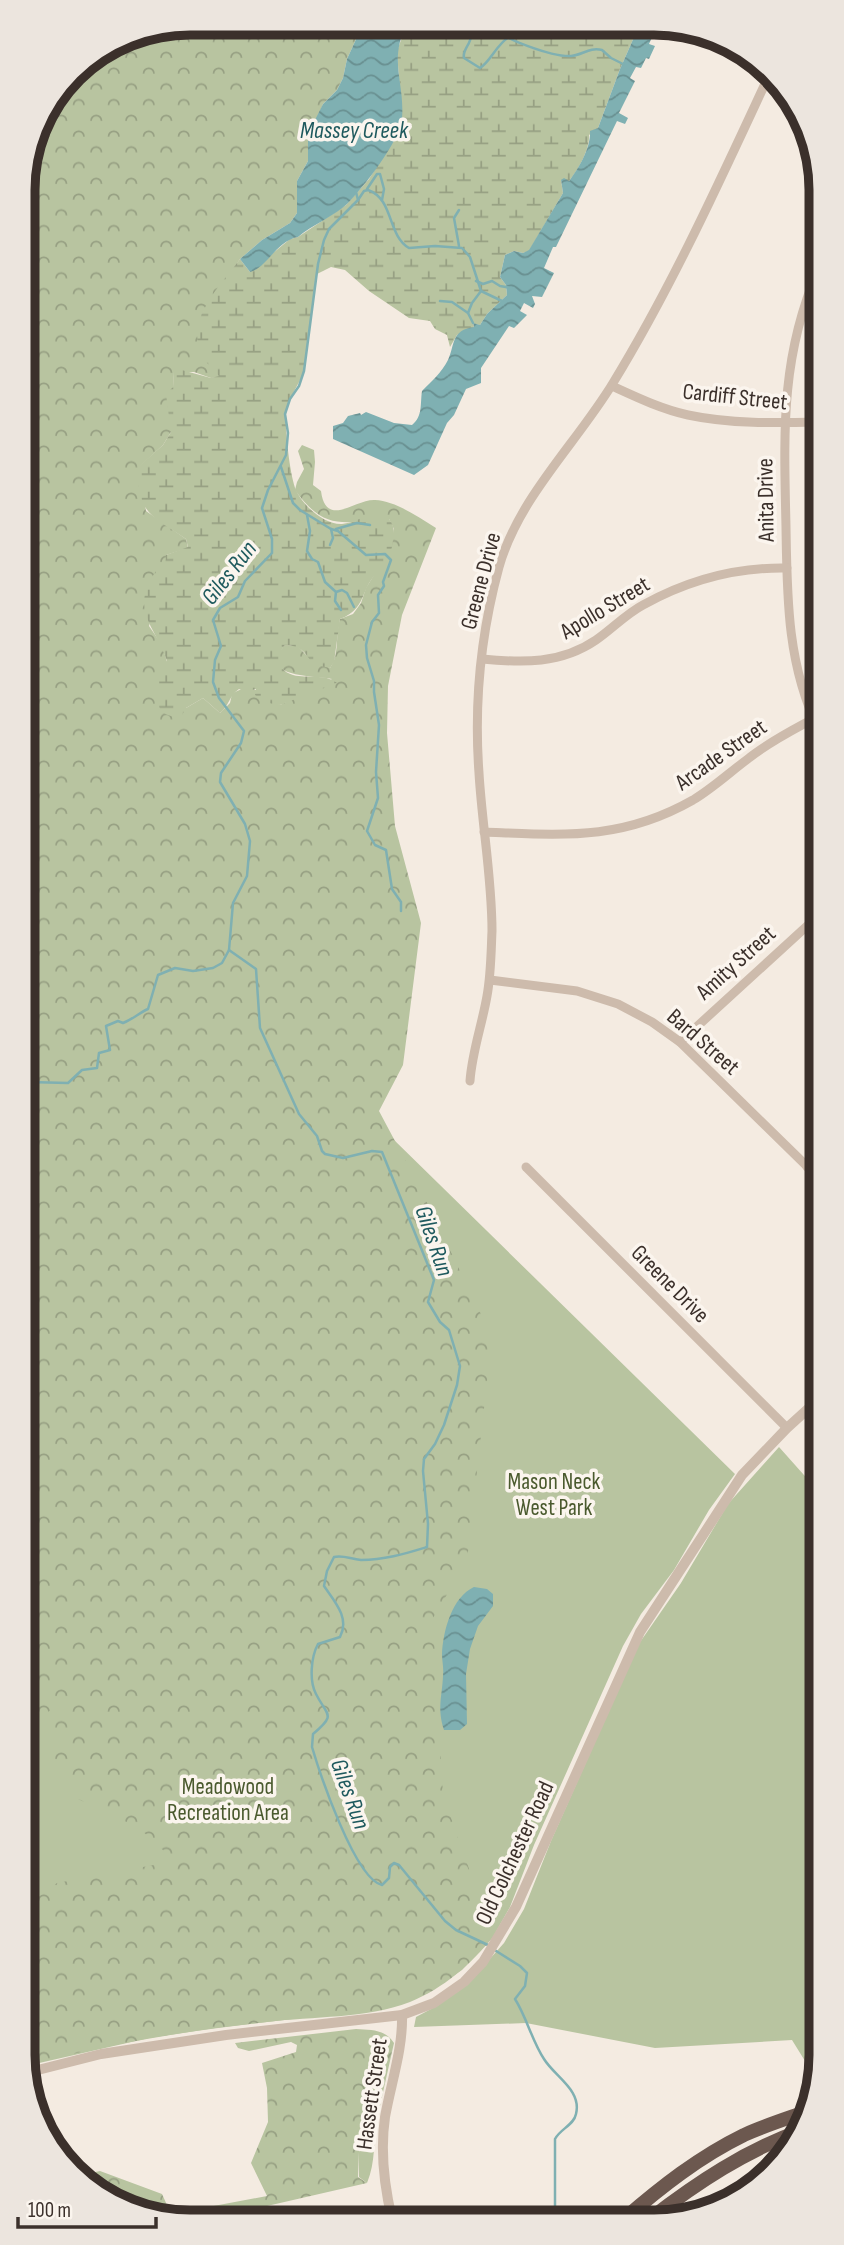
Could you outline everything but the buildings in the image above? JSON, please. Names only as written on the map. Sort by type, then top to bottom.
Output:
[{"type":"highway","points":[[634,2210],[671,2178],[696,2163],[745,2135],[796,2116]]},
{"type":"highway","points":[[663,2210],[745,2154],[785,2137]]},
{"type":"street","name":"Greene Drive","points":[[470,1082],[471,1064],[490,980],[492,926],[477,745],[482,659],[492,597],[508,543],[531,498],[612,386],[707,209],[766,82]]},
{"type":"street","name":"Anita Drive","points":[[809,293],[792,352],[784,423],[791,641],[809,707]]},
{"type":"street","name":"Cardiff Street","points":[[612,386],[661,407],[689,415],[784,423],[809,422]]},
{"type":"street","name":"Apollo Street","points":[[482,659],[538,662],[556,658],[586,646],[640,606],[686,584],[743,570],[787,568]]},
{"type":"street","name":"Arcade Street","points":[[484,832],[580,835],[642,824],[695,799],[768,743],[809,721]]},
{"type":"street","name":"Amity Street","points":[[680,1041],[809,924]]},
{"type":"street","name":"Bard Street","points":[[490,980],[559,987],[595,996],[652,1021],[680,1041],[807,1167]]},
{"type":"street","name":"Greene Drive","points":[[526,1167],[787,1428]]},
{"type":"street","name":"Old Colchester Road","points":[[36,2070],[70,2060],[226,2035],[402,2015],[420,2010],[452,1991],[474,1972],[487,1956],[516,1907],[640,1632],[742,1475],[809,1408]]},
{"type":"street","name":"Hassett Street","points":[[390,2210],[384,2174],[383,2137],[401,2036],[402,2015]]},
{"type":"green space","name":"Meadowood Recreation Area","points":[[180,35],[358,35],[347,59],[343,78],[337,90],[323,104],[308,141],[308,161],[297,181],[297,213],[290,223],[262,240],[240,259],[202,314],[220,377],[211,378],[194,372],[174,372],[171,432],[163,445],[139,467],[146,511],[186,539],[188,548],[166,555],[166,570],[149,626],[162,645],[167,662],[156,694],[186,708],[203,698],[220,713],[230,703],[232,694],[245,689],[257,690],[280,705],[332,679],[292,673],[277,664],[278,656],[285,645],[295,646],[313,660],[330,668],[335,657],[340,619],[353,614],[361,603],[366,588],[390,549],[394,529],[389,519],[347,522],[336,521],[316,513],[295,490],[304,469],[298,451],[302,445],[314,450],[313,485],[321,491],[329,508],[335,510],[367,501],[383,501],[407,510],[436,528],[402,615],[388,686],[387,733],[395,826],[421,923],[403,1065],[379,1111],[420,1188],[492,1337],[467,1561],[433,1618],[443,1795],[493,1937],[466,1966],[445,1983],[410,2002],[393,2007],[357,2014],[176,2034],[35,2064],[35,1899],[57,1883],[175,1861],[139,1828],[78,1799],[53,1767],[56,1707],[35,1720],[36,170],[47,131],[61,104],[80,80],[121,51],[150,40]]},
{"type":"green space","points":[[403,35],[635,35],[598,128],[589,135],[588,147],[580,165],[569,181],[561,180],[563,193],[529,251],[514,251],[505,255],[500,277],[506,285],[507,295],[487,314],[480,325],[473,324],[474,327],[457,335],[450,347],[447,335],[435,329],[430,321],[409,318],[369,291],[345,270],[331,267],[317,274],[304,371],[287,409],[287,442],[294,484],[299,496],[309,508],[329,521],[342,524],[372,515],[389,519],[394,536],[386,566],[371,580],[356,608],[340,619],[334,662],[330,668],[313,664],[299,648],[285,645],[282,649],[279,658],[281,667],[288,673],[327,678],[337,683],[280,705],[269,703],[255,695],[256,689],[246,692],[239,689],[220,713],[203,698],[186,708],[181,717],[168,715],[160,709],[156,693],[161,666],[167,661],[147,617],[145,596],[156,571],[165,569],[166,555],[188,547],[186,539],[148,512],[140,495],[138,467],[163,445],[171,432],[166,394],[173,387],[174,371],[178,369],[211,378],[219,376],[202,355],[198,329],[207,304],[240,259],[250,272],[290,239],[298,237],[346,205],[369,179],[397,135],[402,121],[397,51]]},
{"type":"green space","name":"Meadowood Recreation Area","points":[[167,662],[344,1091],[735,1474],[709,1510],[674,1570],[641,1614],[623,1646],[534,1845],[510,1907],[493,1937],[462,1970],[428,1993],[389,2008],[149,2038],[35,2064],[35,2055],[35,704]]},
{"type":"green space","points":[[779,1447],[809,1481],[807,2079],[805,2061],[792,2040],[655,2048],[526,2023],[414,2027],[416,2017],[471,1980],[504,1943],[524,1909],[551,1841],[638,1645],[681,1583],[728,1504]]},
{"type":"green space","points":[[356,2029],[372,2030],[390,2038],[394,2043],[377,2119],[359,2152],[358,2177],[367,2183],[249,2210],[192,2210],[267,2196],[251,2163],[268,2122],[267,2088],[262,2063],[296,2052],[297,2045],[291,2042],[249,2051],[238,2048],[235,2043]]},
{"type":"green space","points":[[377,2119],[373,2159],[367,2183],[359,2177],[359,2152]]},
{"type":"green space","points":[[100,2171],[162,2194],[168,2208],[131,2198],[112,2189],[90,2173]]},
{"type":"water","name":"Massey Creek","points":[[358,35],[402,35],[398,60],[402,119],[395,139],[371,176],[347,204],[298,237],[290,239],[256,270],[250,272],[240,259],[262,240],[290,223],[297,213],[297,181],[308,161],[308,141],[313,124],[323,104],[337,90]]},
{"type":"water","points":[[635,35],[653,35],[649,44],[655,46],[649,59],[646,58],[641,68],[636,67],[630,78],[635,81],[619,113],[628,118],[625,124],[617,121],[544,268],[554,273],[542,297],[532,296],[535,304],[533,308],[524,303],[520,311],[527,315],[514,328],[509,326],[481,368],[481,383],[466,389],[428,465],[414,475],[333,439],[333,426],[343,423],[348,416],[360,413],[361,415],[366,412],[394,423],[412,425],[416,421],[422,391],[445,365],[455,339],[461,331],[474,327],[473,323],[480,325],[487,314],[507,295],[506,285],[500,277],[505,255],[529,250],[563,193],[561,180],[564,178],[569,181],[577,170],[586,150],[590,131],[598,128]]},
{"type":"water","points":[[474,1587],[487,1589],[493,1594],[493,1606],[478,1626],[470,1649],[466,1674],[467,1724],[460,1730],[444,1730],[440,1709],[444,1635],[454,1607],[466,1592]]},
{"type":"waterway","points":[[471,35],[464,58],[480,68],[509,37]]},
{"type":"waterway","points":[[504,35],[563,56],[602,50],[623,64]]},
{"type":"waterway","points":[[367,189],[377,174],[380,174],[384,189],[382,200]]},
{"type":"waterway","points":[[358,200],[364,191],[368,190],[376,195],[387,209],[397,235],[409,248],[462,248],[470,257],[481,291],[502,301]]},
{"type":"waterway","name":"Giles Run","points":[[356,192],[358,200],[329,229],[318,264],[304,371],[285,414],[288,433],[286,455],[262,508],[272,539],[272,553],[245,581],[238,597],[220,608],[213,620],[221,646],[215,660],[213,682],[219,698],[244,731],[241,743],[221,773],[220,782],[245,824],[250,841],[247,876],[233,903],[229,950],[256,969],[260,1028],[299,1114],[317,1136],[322,1151],[343,1158],[372,1151],[382,1152],[434,1280],[428,1302],[440,1322],[449,1330],[460,1366],[444,1425],[424,1459],[427,1547],[378,1559],[334,1557],[327,1571],[324,1586],[340,1610],[343,1630],[340,1637],[318,1644],[314,1655],[314,1689],[328,1715],[313,1734],[312,1747],[350,1846],[372,1878],[382,1885],[389,1878],[390,1867],[394,1863],[399,1865],[445,1921],[456,1930],[488,1945]]},
{"type":"waterway","points":[[459,210],[454,218],[459,246]]},
{"type":"waterway","points":[[476,281],[483,284],[492,281],[511,288]]},
{"type":"waterway","points":[[473,323],[468,313],[481,291]]},
{"type":"waterway","points":[[440,301],[452,302],[468,313]]},
{"type":"waterway","points":[[281,467],[293,503],[300,510],[338,531],[366,555],[385,554],[391,560],[384,586],[378,595],[379,613],[372,622],[366,645],[374,681],[379,725],[376,772],[378,798],[367,831],[375,845],[386,850],[392,889],[401,902],[401,911]]},
{"type":"waterway","points":[[307,515],[310,531],[307,551],[312,559],[318,562],[325,582],[336,592],[335,601],[341,610]]},
{"type":"waterway","points":[[336,529],[357,523],[370,525]]},
{"type":"waterway","points":[[330,545],[333,538],[331,529]]},
{"type":"waterway","points":[[336,592],[342,590],[347,593],[354,607]]},
{"type":"waterway","points":[[35,1082],[68,1083],[82,1070],[97,1068],[99,1053],[110,1050],[106,1026],[118,1021],[123,1023],[148,1009],[158,975],[175,968],[193,971],[213,968],[222,963],[229,950]]},
{"type":"waterway","name":"Giles Run","points":[[493,1949],[527,1973],[525,1986],[515,1999],[544,2059],[566,2084],[577,2105],[575,2118],[555,2139],[555,2210]]},
{"type":"park label","name":"Mason Neck West Park","points":[[554,1495]]}]
